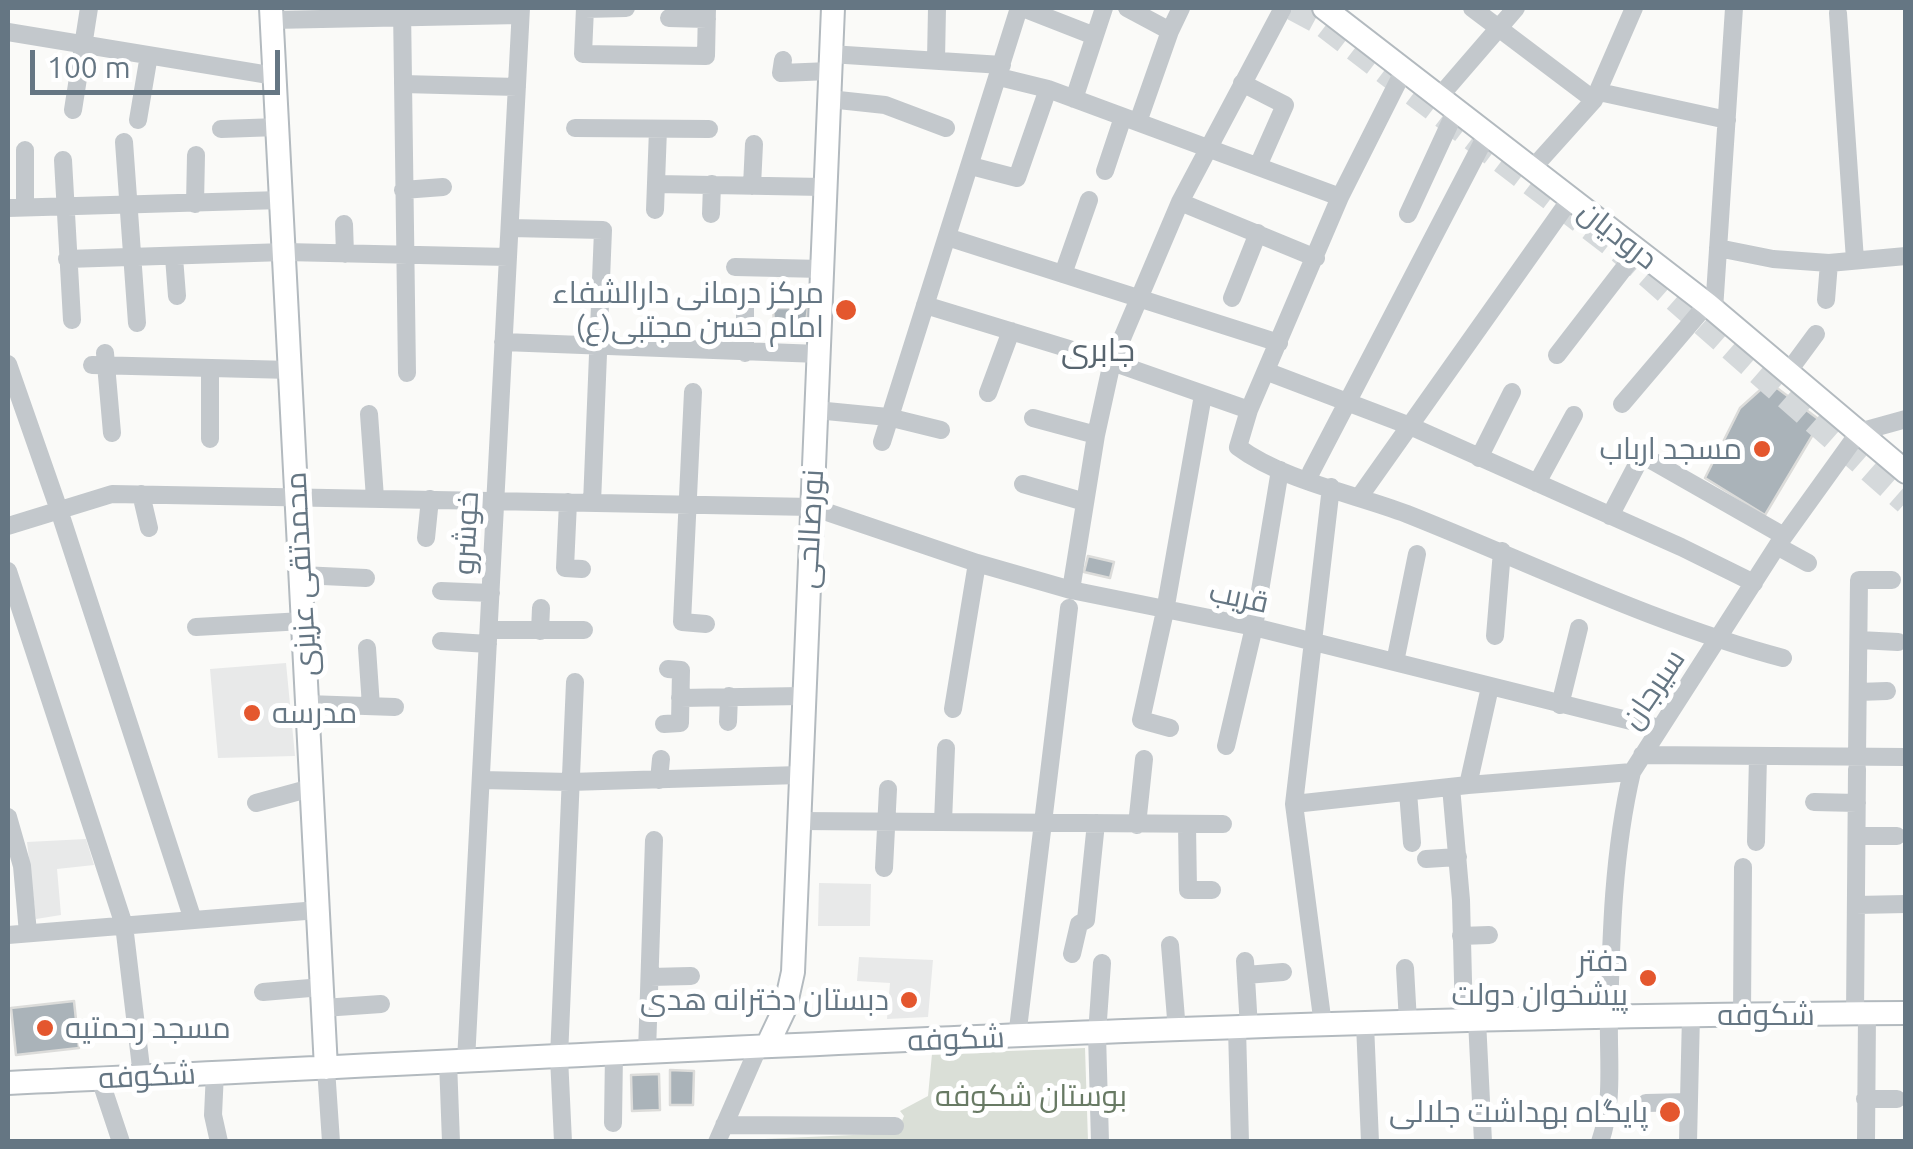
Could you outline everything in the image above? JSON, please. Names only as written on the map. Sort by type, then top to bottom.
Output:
[{"type":"main road","name":"نورصالحی","points":[[763,1046],[780,1021],[790,992],[833,8]]},
{"type":"main road","name":"درودیان","points":[[1324,8],[1711,307],[1906,472]]},
{"type":"main road","name":"محمدتقی عزیزی","points":[[271,14],[326,1068]]},
{"type":"main road","name":"شکوفه","points":[[8,1083],[1177,1030],[1690,1015],[1906,1014]]},
{"type":"street","points":[[73,110],[89,8]]},
{"type":"street","points":[[626,8],[584,8],[584,54],[706,56],[707,13],[669,18]]},
{"type":"street","points":[[936,60],[937,8]]},
{"type":"street","points":[[882,442],[1021,8],[1092,34]]},
{"type":"street","points":[[1074,100],[1092,34],[1104,8]]},
{"type":"street","points":[[1126,8],[1170,31]]},
{"type":"street","points":[[1105,171],[1181,8]]},
{"type":"street","points":[[1017,1036],[1070,599],[1096,435],[1112,362],[1180,202],[1283,8]]},
{"type":"street","points":[[1472,8],[1597,96],[1727,120]]},
{"type":"street","points":[[1408,214],[1448,103],[1516,8]]},
{"type":"street","points":[[1532,170],[1597,96],[1634,8]]},
{"type":"street","points":[[1622,404],[1711,307],[1734,8]]},
{"type":"street","points":[[271,14],[521,12]]},
{"type":"street","name":"خوشرو","points":[[451,1142],[482,780],[521,12]]},
{"type":"street","points":[[1838,13],[1855,260]]},
{"type":"street","points":[[402,14],[403,255],[408,372]]},
{"type":"street","points":[[8,32],[275,76]]},
{"type":"street","points":[[138,120],[149,55]]},
{"type":"street","points":[[783,60],[781,73],[830,62],[936,60],[1000,71],[1340,197]]},
{"type":"street","points":[[1404,70],[1340,197],[1250,410],[1237,443],[1240,450],[1280,470],[1360,496],[1718,641],[1783,658]]},
{"type":"street","points":[[1242,83],[1285,105],[1258,166]]},
{"type":"street","points":[[403,84],[517,87]]},
{"type":"street","points":[[971,166],[1017,178],[1048,89]]},
{"type":"street","points":[[829,99],[885,105],[946,128]]},
{"type":"street","points":[[221,129],[278,127]]},
{"type":"street","points":[[575,128],[709,129]]},
{"type":"street","points":[[655,210],[658,129]]},
{"type":"street","points":[[1312,472],[1487,134]]},
{"type":"street","points":[[124,142],[136,323]]},
{"type":"street","points":[[752,186],[754,144]]},
{"type":"street","points":[[24,150],[17,208],[281,200]]},
{"type":"street","points":[[195,204],[196,155]]},
{"type":"street","points":[[63,160],[72,320]]},
{"type":"street","points":[[657,184],[823,187]]},
{"type":"street","points":[[711,214],[712,184]]},
{"type":"street","points":[[402,190],[443,188]]},
{"type":"street","points":[[1360,496],[1571,198]]},
{"type":"street","points":[[1063,274],[1089,200]]},
{"type":"street","points":[[1180,202],[1316,258]]},
{"type":"street","points":[[344,224],[346,254]]},
{"type":"street","points":[[510,228],[603,230],[592,502]]},
{"type":"street","points":[[1232,298],[1258,233]]},
{"type":"street","points":[[947,237],[1279,344]]},
{"type":"street","points":[[1718,248],[1773,259],[1829,263],[1906,256]]},
{"type":"street","points":[[1557,355],[1638,250]]},
{"type":"street","points":[[67,260],[284,252],[508,257]]},
{"type":"street","points":[[174,257],[177,296]]},
{"type":"street","points":[[1826,300],[1829,263]]},
{"type":"street","points":[[736,266],[822,269]]},
{"type":"street","points":[[925,305],[1112,362],[1250,410]]},
{"type":"street","points":[[744,353],[745,308]]},
{"type":"street","points":[[988,392],[1011,332]]},
{"type":"street","points":[[1788,372],[1816,334]]},
{"type":"street","points":[[504,342],[819,354]]},
{"type":"street","points":[[112,433],[101,362],[210,370],[291,370]]},
{"type":"street","points":[[8,364],[193,920]]},
{"type":"street","points":[[210,370],[210,439]]},
{"type":"street","points":[[1268,372],[1410,426],[1754,583]]},
{"type":"street","points":[[693,392],[682,622],[706,624]]},
{"type":"street","points":[[1479,458],[1512,392]]},
{"type":"street","points":[[1170,728],[1140,720],[1165,610],[1203,395]]},
{"type":"street","points":[[816,410],[888,417],[941,430]]},
{"type":"street","points":[[369,414],[375,498]]},
{"type":"street","points":[[1537,484],[1574,415]]},
{"type":"street","points":[[1033,418],[1096,435]]},
{"type":"street","points":[[1858,432],[1906,419]]},
{"type":"street","name":"سیرجان","points":[[1600,1142],[1609,1108],[1617,860],[1632,772],[1781,541],[1858,432]]},
{"type":"street","points":[[1610,516],[1642,454],[1781,541],[1808,563]]},
{"type":"street","points":[[1226,746],[1254,627],[1280,470]]},
{"type":"street","points":[[1023,484],[1086,502]]},
{"type":"street","points":[[1323,1025],[1294,804],[1330,487]]},
{"type":"street","name":"قریب","points":[[8,526],[112,494],[812,506],[1070,599],[1165,610],[1254,627],[1659,728]]},
{"type":"street","points":[[141,494],[149,528]]},
{"type":"street","points":[[426,538],[430,500]]},
{"type":"street","points":[[568,502],[565,568],[582,569]]},
{"type":"street","points":[[1496,636],[1502,552]]},
{"type":"street","points":[[1396,662],[1417,554]]},
{"type":"street","points":[[953,709],[976,563]]},
{"type":"street","points":[[8,571],[124,926],[142,1076]]},
{"type":"street","points":[[301,574],[366,578]]},
{"type":"street","points":[[1866,1142],[1856,905],[1860,580],[1892,580]]},
{"type":"street","points":[[441,591],[490,594]]},
{"type":"street","points":[[540,631],[541,608]]},
{"type":"street","points":[[196,627],[303,621]]},
{"type":"street","points":[[1560,705],[1579,628]]},
{"type":"street","points":[[442,641],[584,630]]},
{"type":"street","points":[[1859,640],[1898,642]]},
{"type":"street","points":[[367,648],[372,706]]},
{"type":"street","points":[[672,724],[680,698],[674,669]]},
{"type":"street","points":[[563,1142],[559,1057],[575,682]]},
{"type":"street","points":[[1483,1142],[1461,936],[1458,857],[1460,786],[1490,687]]},
{"type":"street","points":[[1858,692],[1887,692]]},
{"type":"street","points":[[728,722],[729,696]]},
{"type":"street","points":[[680,698],[802,696]]},
{"type":"street","points":[[307,704],[395,707]]},
{"type":"street","points":[[943,822],[946,748]]},
{"type":"street","points":[[1642,755],[1758,756],[1858,763],[1906,757]]},
{"type":"street","points":[[1756,842],[1758,756]]},
{"type":"street","points":[[1137,826],[1144,758]]},
{"type":"street","points":[[659,780],[661,759]]},
{"type":"street","points":[[1294,804],[1632,772]]},
{"type":"street","points":[[482,780],[570,782],[800,775]]},
{"type":"street","points":[[256,802],[312,788]]},
{"type":"street","points":[[884,868],[888,789]]},
{"type":"street","points":[[1408,792],[1412,843]]},
{"type":"street","points":[[1814,802],[1857,803]]},
{"type":"street","points":[[8,816],[22,866],[28,933]]},
{"type":"street","points":[[800,822],[1223,824]]},
{"type":"street","points":[[1072,954],[1079,924],[1086,920],[1096,823]]},
{"type":"street","points":[[1187,825],[1188,890],[1212,890]]},
{"type":"street","points":[[1857,836],[1897,836]]},
{"type":"street","points":[[647,1052],[654,840]]},
{"type":"street","points":[[1426,859],[1458,857]]},
{"type":"street","points":[[1742,1014],[1743,867]]},
{"type":"street","points":[[1856,905],[1906,904]]},
{"type":"street","points":[[8,935],[318,910]]},
{"type":"street","points":[[1461,936],[1489,936]]},
{"type":"street","points":[[1170,945],[1177,1030]]},
{"type":"street","points":[[1100,1142],[1097,1034],[1102,963]]},
{"type":"street","points":[[1240,1142],[1246,968],[1283,972]]},
{"type":"street","points":[[1405,968],[1408,1022]]},
{"type":"street","points":[[650,977],[691,976]]},
{"type":"street","points":[[263,992],[380,1004]]},
{"type":"street","points":[[1688,1142],[1690,1015]]},
{"type":"street","points":[[1366,1024],[1370,1142]]},
{"type":"street","points":[[763,1046],[721,1133],[895,1126]]},
{"type":"street","points":[[613,1123],[614,1054]]},
{"type":"street","name":"محمدتقی عزیزی","points":[[326,1068],[331,1142]]},
{"type":"street","points":[[215,1072],[213,1115],[219,1142]]},
{"type":"street","points":[[100,1079],[122,1142]]},
{"type":"street","points":[[1866,1099],[1897,1099]]},
{"type":"street","points":[[1646,1103],[1689,1102]]},
{"type":"shaded area","name":"مدرسه","points":[[286,663],[295,756],[218,758],[210,669]]},
{"type":"shaded area","points":[[86,839],[94,865],[57,869],[61,915],[36,919],[27,842]]},
{"type":"shaded area","points":[[819,883],[871,884],[870,926],[818,926]]},
{"type":"shaded area","name":"دبستان دخترانه هدی","points":[[859,957],[933,960],[928,1017],[887,1019],[890,983],[857,981]]},
{"type":"green space","name":"بوستان شکوفه","points":[[1085,1048],[1088,1141],[763,1142],[897,1133],[904,1116],[900,1111],[928,1096],[932,1054]]},
{"type":"building","points":[[773,308],[808,308],[806,323],[774,324]]},
{"type":"building","name":"مسجد ارباب","points":[[1769,382],[1821,421],[1765,515],[1705,478],[1740,408]]},
{"type":"building","points":[[1088,556],[1114,562],[1110,578],[1084,572]]},
{"type":"building","name":"مسجد رحمتیه","points":[[74,1001],[79,1048],[16,1055],[11,1008]]},
{"type":"building","points":[[670,1070],[694,1071],[693,1105],[670,1105]]},
{"type":"building","points":[[659,1074],[660,1110],[632,1111],[631,1075]]},
{"type":"tunnel","points":[[1293,8],[1321,23],[1620,251],[1906,502]]},
{"type":"place","name":"مرکز درمانی دارالشفاء امام حسن مجتبی(ع)","points":[[846,310]]},
{"type":"place","name":"مسجد ارباب","points":[[1762,449]]},
{"type":"place","name":"مدرسه","points":[[252,713]]},
{"type":"place","name":"دفتر پیشخوان دولت","points":[[1648,978]]},
{"type":"place","name":"دبستان دخترانه هدی","points":[[909,1000]]},
{"type":"place","name":"مسجد رحمتیه","points":[[45,1028]]},
{"type":"place","name":"پایگاه بهداشت جلالی","points":[[1670,1112]]},
{"type":"district","name":"جابری","points":[[1098,350]]}]
